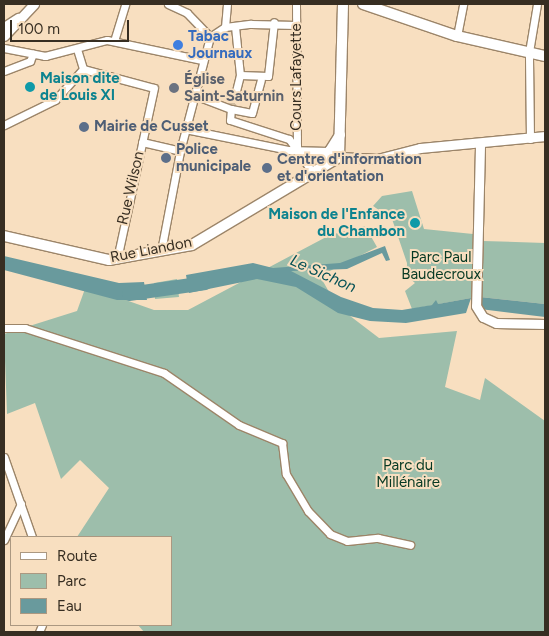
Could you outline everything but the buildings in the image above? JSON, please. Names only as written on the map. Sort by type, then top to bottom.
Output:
[{"type":"main road","points":[[340,135],[326,151],[339,157],[340,135],[343,4]]},
{"type":"main road","points":[[363,4],[457,36],[545,56]]},
{"type":"main road","name":"Rue Liandon","points":[[4,236],[117,259],[192,245],[312,175],[339,157]]},
{"type":"street","points":[[18,51],[4,36],[34,4]]},
{"type":"street","points":[[114,41],[125,4]]},
{"type":"street","points":[[168,4],[187,13],[210,37]]},
{"type":"street","points":[[225,27],[227,4]]},
{"type":"street","name":"Cours Lafayette","points":[[296,4],[297,150]]},
{"type":"street","points":[[457,36],[463,4]]},
{"type":"street","points":[[530,139],[529,52],[537,4]]},
{"type":"street","points":[[4,27],[25,14]]},
{"type":"street","points":[[240,75],[268,76],[274,22]]},
{"type":"street","points":[[162,251],[180,151],[202,60],[210,37],[225,27],[274,22],[296,25]]},
{"type":"street","points":[[235,27],[240,75],[235,95]]},
{"type":"street","points":[[4,48],[32,54],[58,55],[114,41],[202,60]]},
{"type":"street","points":[[4,125],[55,100],[83,69],[77,49]]},
{"type":"street","points":[[4,72],[30,61],[32,54]]},
{"type":"street","name":"Rue Wilson","points":[[83,69],[154,88],[117,259]]},
{"type":"street","points":[[194,95],[231,110],[252,113],[261,80]]},
{"type":"street","points":[[185,129],[297,150],[326,151],[326,160],[312,175],[297,150],[288,139],[230,120],[231,110]]},
{"type":"street","points":[[339,157],[377,160],[420,148],[480,146],[545,136]]},
{"type":"street","points":[[142,142],[180,151]]},
{"type":"street","points":[[480,146],[476,306],[483,317],[496,323],[545,324]]},
{"type":"street","points":[[4,328],[25,328],[164,373],[239,425],[282,443],[286,474],[308,511],[330,534],[347,541],[378,538],[410,546]]},
{"type":"street","points":[[4,458],[32,536]]},
{"type":"street","points":[[4,540],[20,504]]},
{"type":"green space","name":"Parc Paul Baudecroux","points":[[412,191],[424,229],[473,234],[471,298],[412,309],[405,291],[415,283],[407,276],[407,263],[392,219],[373,206],[382,196]]},
{"type":"green space","name":"Parc du Millénaire","points":[[365,226],[377,247],[320,276],[337,306],[379,338],[457,331],[445,387],[480,400],[485,378],[545,421],[545,632],[144,632],[139,626],[172,626],[172,536],[78,536],[109,488],[80,460],[61,479],[35,403],[7,414],[4,334],[77,311],[86,286],[154,310],[188,310],[330,235]]},
{"type":"green space","points":[[483,241],[545,243],[545,304],[480,297]]},
{"type":"green space","points":[[177,279],[179,297],[155,299],[154,283]]},
{"type":"water","points":[[385,246],[390,260],[386,261],[382,253],[347,269],[291,271],[341,297],[373,308],[402,310],[432,305],[436,300],[438,304],[471,298],[466,313],[406,323],[370,321],[338,313],[296,287],[257,279],[189,293],[186,275],[253,263],[273,268],[340,263]]},
{"type":"water","points":[[4,256],[119,283],[144,282],[147,300],[117,300],[4,270]]},
{"type":"water","points":[[480,297],[545,304],[545,317],[480,309]]},
{"type":"waterway","name":"Le Sichon","points":[[129,294],[205,283]]},
{"type":"tunnel","points":[[231,109],[235,95]]},
{"type":"place","name":"Tabac Journaux","points":[[178,45]]},
{"type":"place","name":"Maison dite de Louis XI","points":[[30,87]]},
{"type":"place","name":"Église Saint-Saturnin","points":[[174,88]]},
{"type":"place","name":"Mairie de Cusset","points":[[84,127]]},
{"type":"place","name":"Police municipale","points":[[166,158]]},
{"type":"place","name":"Centre d'information et d'orientation","points":[[267,168]]},
{"type":"place","name":"Maison de l'Enfance du Chambon","points":[[415,223]]}]
